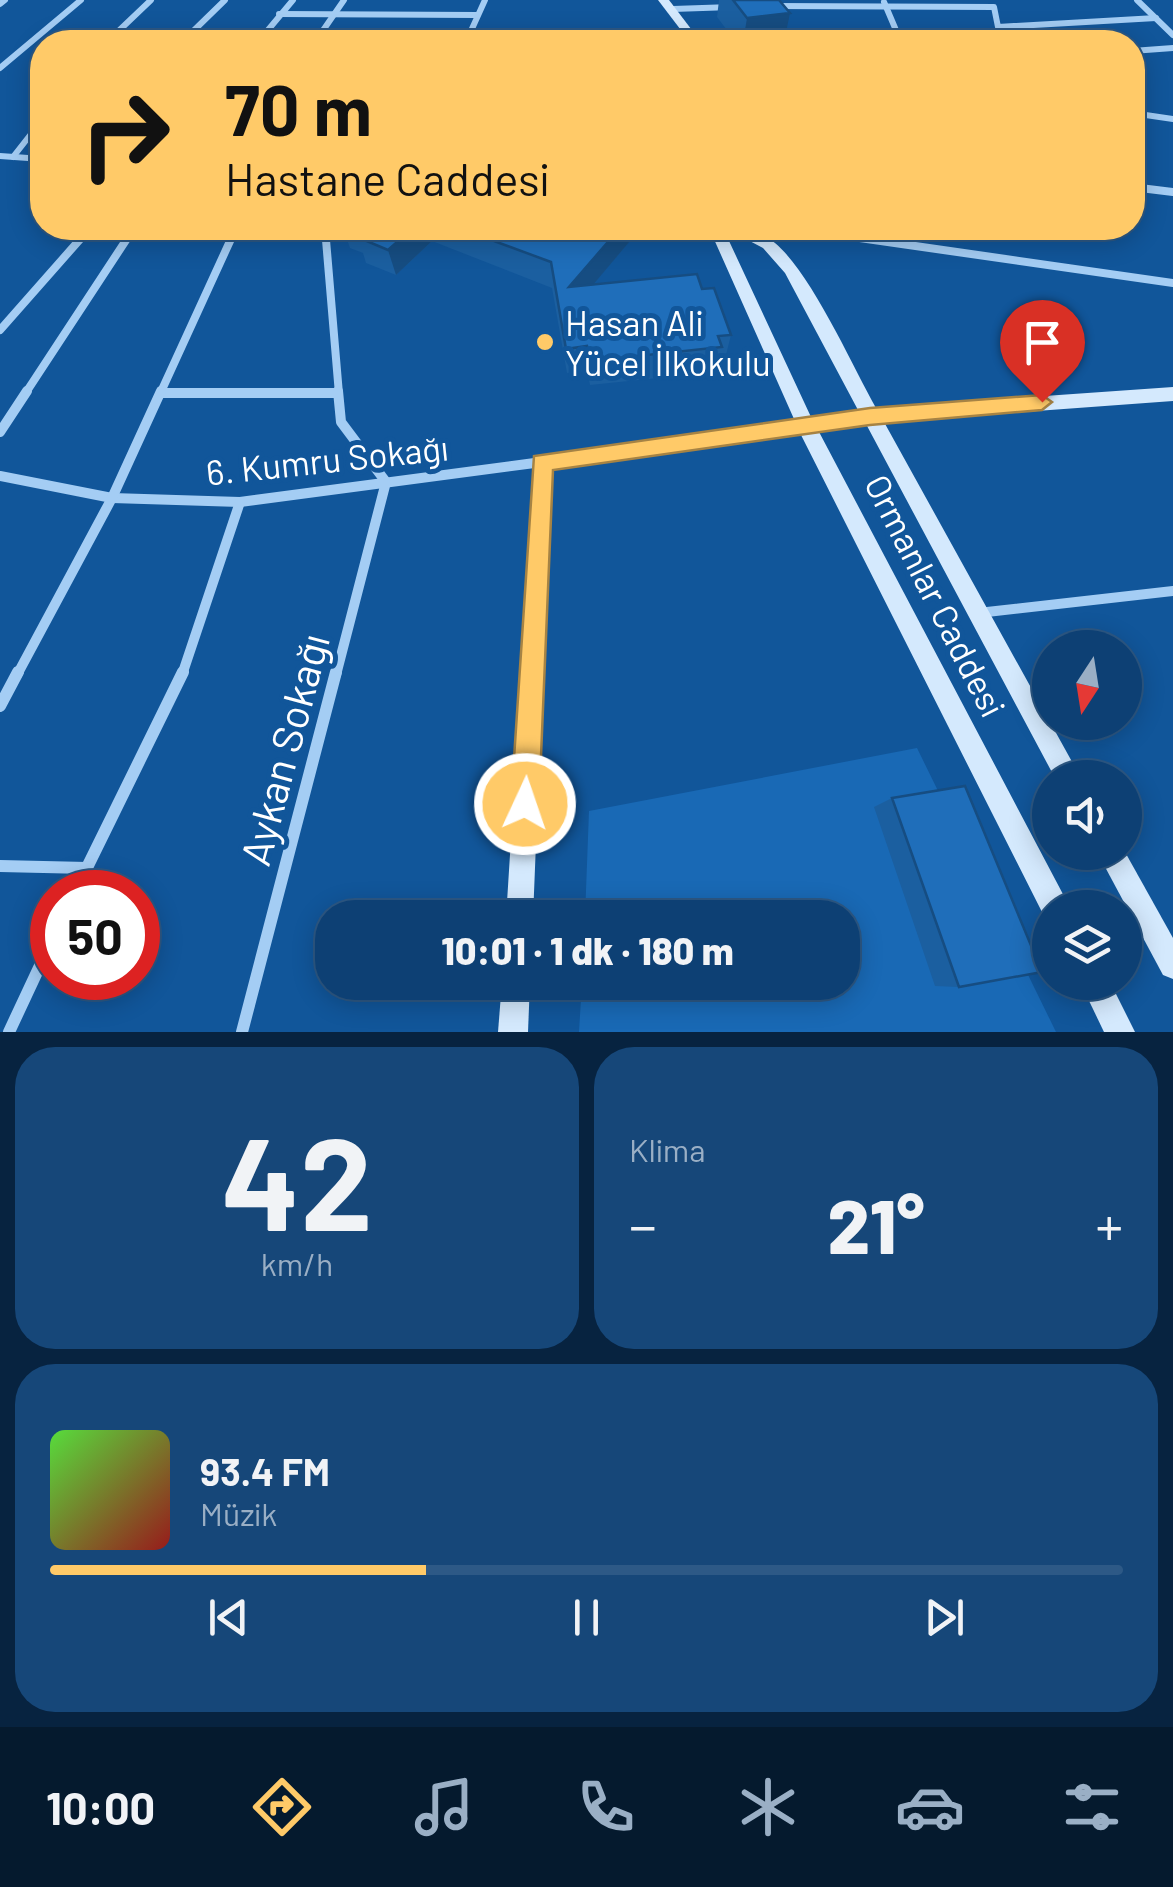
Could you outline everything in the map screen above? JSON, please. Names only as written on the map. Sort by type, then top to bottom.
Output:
[{"type":"main road","points":[[668,4],[687,30]]},
{"type":"main road","name":"Ormanlar Caddesi","points":[[721,240],[805,424],[1046,890]]},
{"type":"main road","name":"Ormanlar Caddesi","points":[[757,240],[768,245],[792,270],[1058,760]]},
{"type":"main road","points":[[520,900],[542,462],[870,416],[1173,394]]},
{"type":"main road","points":[[1120,870],[1173,965]]},
{"type":"main road","points":[[513,1032],[515,1000]]},
{"type":"main road","points":[[1103,1000],[1120,1032]]},
{"type":"street","points":[[46,30],[82,0]]},
{"type":"street","points":[[119,30],[151,0]]},
{"type":"street","points":[[194,30],[225,0]]},
{"type":"street","points":[[267,30],[293,0]]},
{"type":"street","points":[[324,30],[344,0]]},
{"type":"street","points":[[470,30],[485,0]]},
{"type":"street","points":[[1137,0],[1173,35]]},
{"type":"street","points":[[769,6],[884,2],[994,7],[998,28],[1156,18]]},
{"type":"street","points":[[884,2],[896,30]]},
{"type":"street","points":[[668,4],[750,7]]},
{"type":"street","points":[[280,14],[476,15]]},
{"type":"street","points":[[0,68],[30,43]]},
{"type":"street","points":[[24,48],[30,48]]},
{"type":"street","points":[[1145,50],[1173,48]]},
{"type":"street","points":[[1145,115],[1173,118]]},
{"type":"street","points":[[13,157],[30,135]]},
{"type":"street","points":[[0,156],[30,158]]},
{"type":"street","points":[[1145,189],[1170,192]]},
{"type":"street","points":[[0,330],[79,240]]},
{"type":"street","points":[[0,432],[126,240]]},
{"type":"street","points":[[0,706],[112,498],[231,240]]},
{"type":"street","points":[[327,240],[340,422],[386,482]]},
{"type":"street","points":[[874,240],[1173,283]]},
{"type":"street","points":[[162,393],[338,394]]},
{"type":"street","name":"6. Kumru Sokağı","points":[[0,476],[112,498],[240,502],[542,462]]},
{"type":"street","name":"Aykan Sokağı","points":[[242,1032],[386,482]]},
{"type":"street","points":[[0,866],[87,868],[183,673],[240,502]]},
{"type":"street","points":[[977,613],[1173,592]]},
{"type":"street","points":[[8,1032],[30,986]]},
{"type":"shaded area","points":[[917,748],[1032,983],[1032,1000],[1040,1000],[1056,1032],[579,1032],[581,1000],[860,1000],[860,900],[586,900],[589,811]]},
{"type":"building","points":[[733,0],[779,0],[790,13],[747,18]]},
{"type":"building","points":[[364,240],[399,240],[388,250]]},
{"type":"building","points":[[491,240],[610,240],[569,287],[697,274],[702,289],[714,288],[731,335],[718,336],[722,347],[591,361],[587,346],[566,349],[551,262]]},
{"type":"building","points":[[965,786],[1032,948],[1032,974],[959,987],[892,798]]},
{"type":"place","name":"Hasan Ali Yücel İlkokulu","points":[[545,342]]},
{"type":"route","points":[[525,804],[542,462],[870,416],[1042,402]]}]
